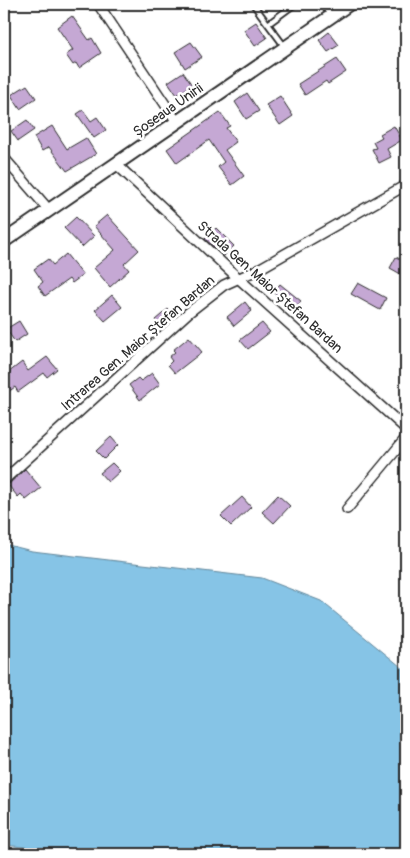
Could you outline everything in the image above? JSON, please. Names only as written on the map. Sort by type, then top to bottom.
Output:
[{"type":"main road","name":"Șoseaua Unirii","points":[[4,241],[349,4]]},
{"type":"street","points":[[98,4],[177,122]]},
{"type":"street","points":[[4,158],[49,210]]},
{"type":"street","name":"Strada Gen. Maior Ștefan Bardan","points":[[116,164],[237,277],[406,429]]},
{"type":"street","name":"Intrarea Gen. Maior Ștefan Bardan","points":[[4,480],[188,313],[237,277],[257,270],[406,185]]},
{"type":"street","points":[[347,509],[406,438]]},
{"type":"lane","points":[[253,4],[285,48]]},
{"type":"lane","points":[[268,24],[296,4]]},
{"type":"lane","points":[[323,4],[331,16]]},
{"type":"water","points":[[4,544],[32,551],[262,578],[321,601],[406,671],[406,854],[50,854],[32,848],[4,845]]},
{"type":"building","points":[[72,16],[89,40],[92,38],[101,53],[79,68],[76,63],[73,65],[66,55],[73,50],[57,27]]},
{"type":"building","points":[[256,22],[267,38],[255,46],[244,30]]},
{"type":"building","points":[[329,32],[339,45],[328,52],[319,40]]},
{"type":"building","points":[[191,42],[202,57],[185,68],[175,52]]},
{"type":"building","points":[[337,59],[346,72],[328,84],[326,81],[305,95],[298,84]]},
{"type":"building","points":[[183,72],[192,85],[177,95],[168,82]]},
{"type":"building","points":[[27,85],[36,98],[20,109],[11,95]]},
{"type":"building","points":[[247,93],[259,111],[246,119],[235,102]]},
{"type":"building","points":[[280,96],[293,116],[280,125],[266,105]]},
{"type":"building","points":[[83,110],[91,121],[97,117],[106,130],[94,138],[77,114]]},
{"type":"building","points":[[220,112],[230,126],[226,128],[236,142],[225,150],[244,176],[232,185],[218,167],[224,162],[209,140],[177,163],[167,149]]},
{"type":"building","points":[[27,120],[34,130],[18,141],[11,131]]},
{"type":"building","points":[[52,126],[67,149],[86,138],[96,154],[67,171],[49,147],[42,151],[34,137]]},
{"type":"building","points":[[394,126],[402,140],[387,149],[391,157],[379,163],[372,149],[376,148],[373,142],[382,137],[380,134]]},
{"type":"building","points":[[107,215],[139,250],[124,264],[129,270],[110,287],[94,268],[115,250],[94,226]]},
{"type":"building","points":[[76,217],[94,236],[82,247],[64,228]]},
{"type":"building","points":[[216,228],[234,246],[224,256],[205,239]]},
{"type":"building","points":[[66,254],[83,275],[72,283],[69,279],[45,296],[38,286],[43,282],[34,269],[48,259],[53,265]]},
{"type":"building","points":[[396,257],[406,262],[406,277],[390,268]]},
{"type":"building","points":[[358,283],[386,298],[380,310],[351,294]]},
{"type":"building","points":[[280,284],[301,301],[295,309],[273,292]]},
{"type":"building","points":[[112,295],[122,307],[105,321],[95,310]]},
{"type":"building","points":[[245,302],[252,311],[234,326],[227,317]]},
{"type":"building","points":[[168,309],[175,317],[161,328],[155,320]]},
{"type":"building","points":[[19,321],[27,334],[15,342],[6,329]]},
{"type":"building","points":[[262,323],[270,332],[248,349],[240,340]]},
{"type":"building","points":[[189,337],[202,352],[175,373],[168,365],[172,361],[169,357],[175,352],[173,350]]},
{"type":"building","points":[[47,357],[57,369],[47,377],[44,373],[18,392],[15,387],[4,395],[4,376],[22,362],[28,371]]},
{"type":"building","points":[[152,373],[160,384],[140,400],[129,385],[138,378],[141,381]]},
{"type":"building","points":[[111,437],[118,445],[104,459],[96,451]]},
{"type":"building","points":[[112,463],[120,471],[108,482],[100,473]]},
{"type":"building","points":[[25,469],[41,488],[26,500],[21,494],[18,497],[8,485]]},
{"type":"building","points":[[278,495],[290,506],[274,523],[262,512]]},
{"type":"building","points":[[242,497],[251,507],[231,526],[221,516]]}]
